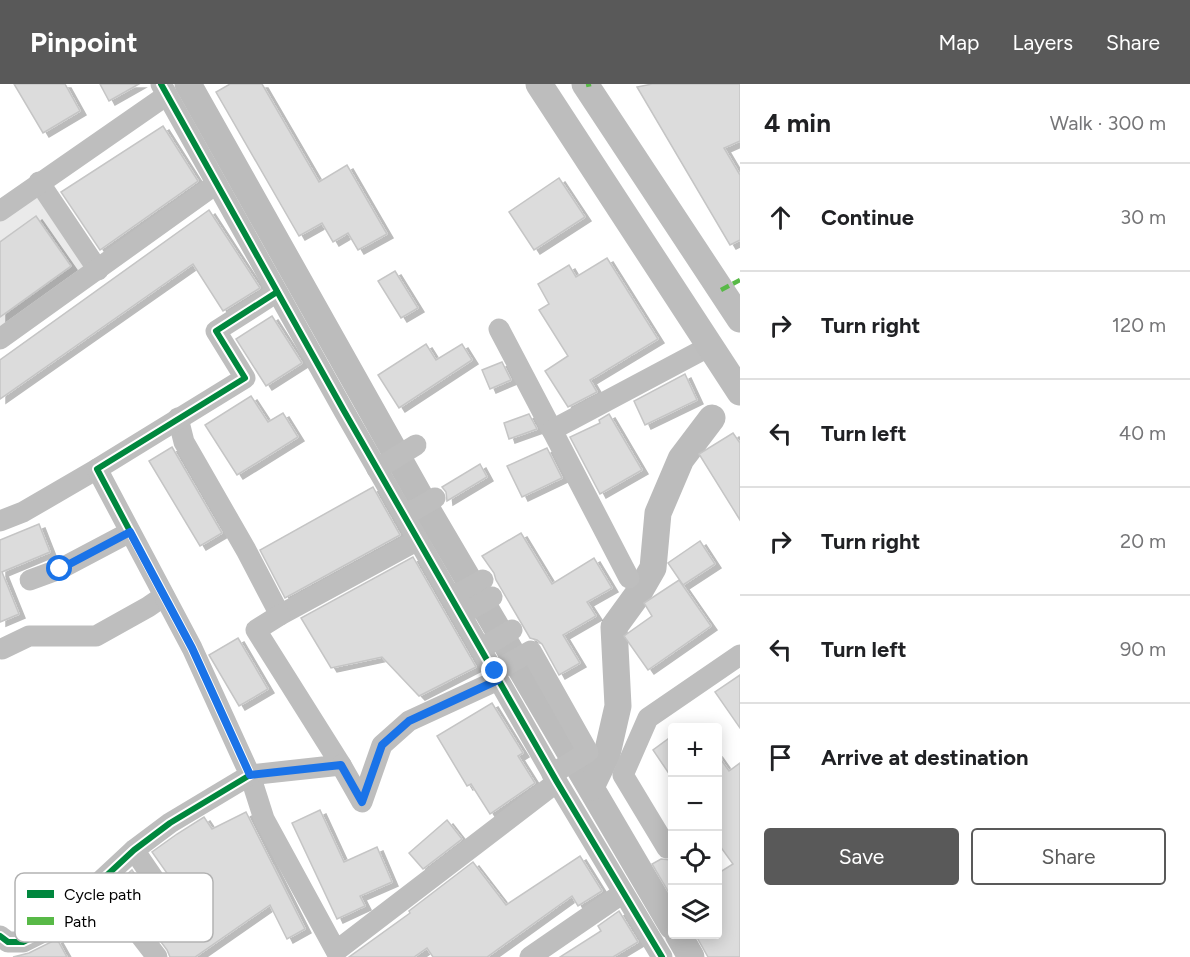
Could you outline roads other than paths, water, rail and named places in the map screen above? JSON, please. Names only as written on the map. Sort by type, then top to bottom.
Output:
[{"type":"main road","points":[[539,84],[740,392]]},
{"type":"main road","points":[[587,84],[740,319]]},
{"type":"street","points":[[0,211],[164,89],[277,292],[383,465],[404,516],[554,777],[662,957]]},
{"type":"street","points":[[39,182],[98,270]]},
{"type":"street","points":[[0,339],[216,184]]},
{"type":"street","points":[[0,521],[23,512],[97,469],[245,378],[216,331],[277,292]]},
{"type":"street","points":[[500,329],[629,578]]},
{"type":"street","points":[[552,430],[717,357]]},
{"type":"street","points":[[178,418],[184,442],[246,550],[280,615]]},
{"type":"street","points":[[383,465],[416,445]]},
{"type":"street","points":[[97,469],[192,648],[250,775],[264,819],[336,951],[588,752],[531,651],[495,674],[409,721],[382,745],[362,802],[256,630],[418,540]]},
{"type":"street","points":[[404,516],[435,498]]},
{"type":"street","points":[[30,580],[60,569],[130,532]]},
{"type":"street","points":[[457,606],[487,589]]},
{"type":"street","points":[[2,649],[29,636],[96,636],[164,596]]},
{"type":"street","points":[[481,648],[512,630]]},
{"type":"street","points":[[667,848],[623,775],[648,718],[740,655]]},
{"type":"street","points":[[109,873],[134,850],[170,823],[250,775],[341,765]]},
{"type":"street","points":[[134,850],[150,873]]},
{"type":"street","points":[[530,957],[623,893]]},
{"type":"street","points":[[0,936],[8,942],[15,942]]},
{"type":"street","points":[[145,942],[157,957]]},
{"type":"waterway","points":[[188,84],[431,516],[668,919]]},
{"type":"waterway","points":[[591,787],[607,754],[618,706],[614,627],[638,594],[653,568],[658,513],[681,459],[712,418]]},
{"type":"waterway","points":[[681,939],[691,957]]}]
